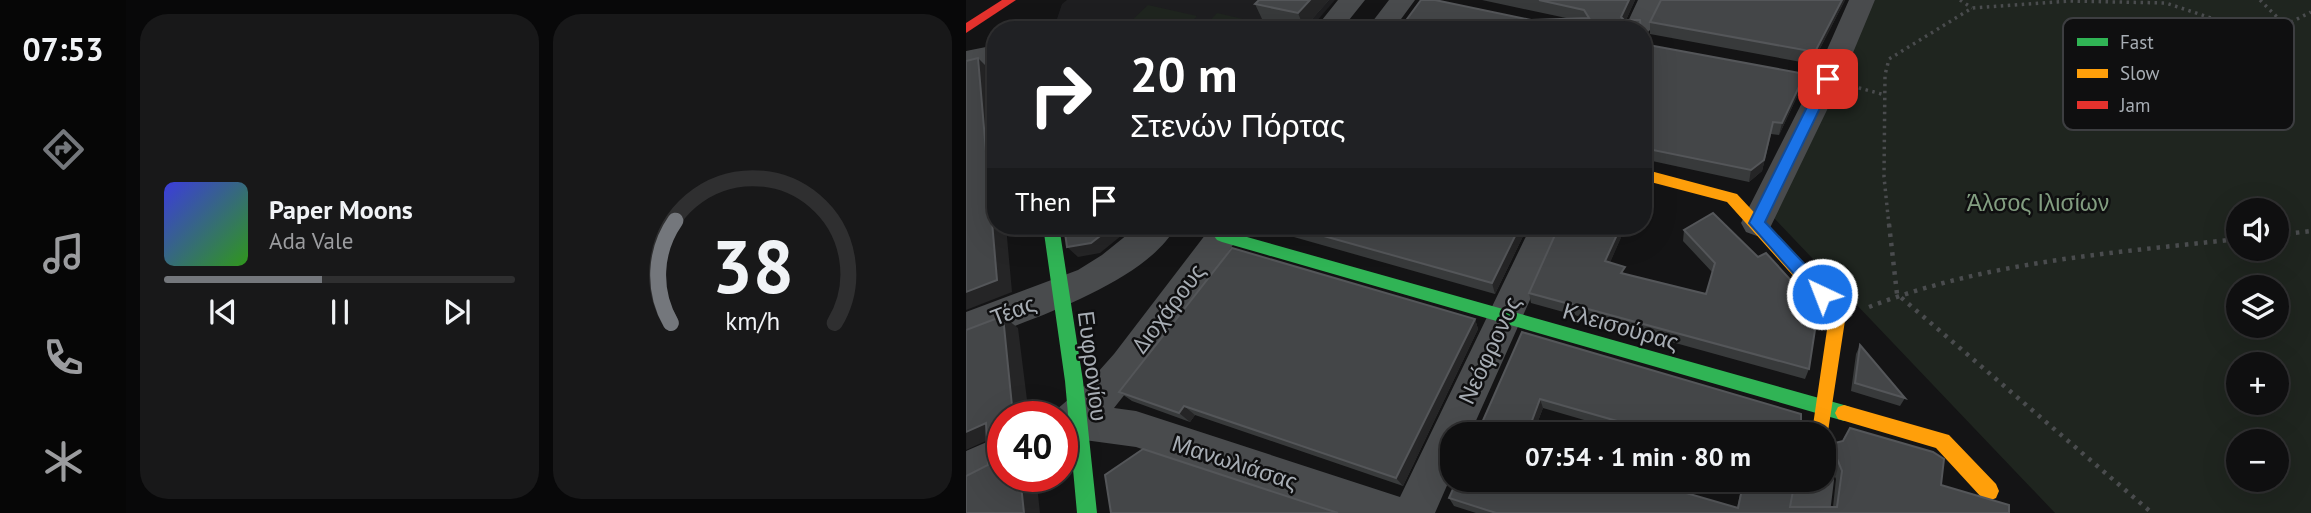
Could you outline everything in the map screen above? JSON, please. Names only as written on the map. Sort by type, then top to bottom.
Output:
[{"type":"street","points":[[966,29],[1010,0]]},
{"type":"street","points":[[1020,0],[1024,21]]},
{"type":"street","points":[[1334,21],[1352,0]]},
{"type":"street","points":[[1387,21],[1402,0]]},
{"type":"street","points":[[1648,21],[1651,0]]},
{"type":"street","points":[[1757,223],[1862,0]]},
{"type":"street","points":[[966,43],[987,41]]},
{"type":"street","points":[[966,60],[987,56]]},
{"type":"street","points":[[1652,176],[1732,198],[1838,314],[1823,422]]},
{"type":"street","name":"Ευφρονίου","points":[[1052,235],[1061,292],[1068,401]]},
{"type":"street","points":[[1061,292],[1090,280],[1114,265],[1149,235]]},
{"type":"street","name":"Διοχάρους","points":[[1078,416],[1118,375],[1223,235]]},
{"type":"street","name":"Κλεισούρας","points":[[1239,235],[1505,317],[1942,441],[1989,491]]},
{"type":"street","name":"Νεόφρονος","points":[[1414,513],[1543,235]]},
{"type":"street","name":"Τέας","points":[[966,328],[1061,292]]},
{"type":"street","name":"Μανωλιάσας","points":[[1078,425],[1136,429],[1390,513]]},
{"type":"street","points":[[966,471],[987,461]]},
{"type":"street","name":"Ευφρονίου","points":[[1078,466],[1087,513]]},
{"type":"street","points":[[1809,513],[1812,492]]},
{"type":"path","points":[[1960,0],[1972,8]]},
{"type":"path","points":[[2260,0],[2279,18]]},
{"type":"path","points":[[2152,513],[1897,294],[1884,177],[1885,95],[1889,60],[1972,8],[2069,1],[2166,3],[2211,18]]},
{"type":"path","points":[[2294,21],[2311,12]]},
{"type":"path","points":[[1823,79],[1885,95]]},
{"type":"path","points":[[2289,233],[2311,230]]},
{"type":"path","points":[[1837,321],[1897,294],[1978,272],[2226,241]]},
{"type":"shaded area","points":[[1067,0],[1335,0],[1317,21],[1065,21],[1057,19],[1062,4]]},
{"type":"green space","name":"Άλσος Ιλισίων","points":[[1875,0],[2311,0],[2311,513],[2055,513],[1773,217]]},
{"type":"green space","points":[[1148,5],[1197,16],[1192,21],[1131,21]]},
{"type":"green space","points":[[1217,13],[1252,21],[1209,21]]},
{"type":"building","points":[[1259,0],[1310,0],[1298,13],[1255,4]]},
{"type":"building","points":[[1421,0],[1435,0],[1531,20],[1589,18],[1584,10],[1539,0],[1629,0],[1621,17],[1624,20],[1640,21],[1406,21]]},
{"type":"building","points":[[1661,0],[1842,0],[1815,52],[1650,21]]},
{"type":"building","points":[[1652,46],[1805,74],[1782,123],[1773,122],[1764,160],[1751,170],[1652,150]]},
{"type":"building","points":[[978,58],[987,163],[987,235],[993,235],[997,280],[966,292],[966,61]]},
{"type":"building","points":[[1713,213],[1758,257],[1766,253],[1818,310],[1809,369],[1529,293],[1555,235],[1617,235],[1605,261],[1625,267],[1621,273],[1706,294],[1715,263],[1684,230]]},
{"type":"building","points":[[1065,235],[1101,235],[1091,243],[1067,247]]},
{"type":"building","points":[[1320,235],[1516,235],[1492,283]]},
{"type":"building","points":[[1232,248],[1475,319],[1396,478],[1184,406],[1179,413],[1119,392]]},
{"type":"building","points":[[1003,316],[1012,401],[987,401],[987,444],[986,423],[966,432],[966,330]]},
{"type":"building","points":[[1522,332],[1801,414],[1801,422],[1620,422],[1540,399],[1531,422],[1482,422]]},
{"type":"building","points":[[1860,345],[1905,398],[1855,383]]},
{"type":"building","points":[[1850,428],[1933,452],[1944,459],[1941,485],[2009,505],[2009,513],[1496,513],[1449,498],[1452,492],[1683,492],[1738,508],[1741,492],[1793,492],[1790,507],[1837,507],[1842,471],[1836,456],[1836,443],[1843,441]]},
{"type":"building","points":[[1143,449],[1338,513],[1111,513],[1105,475]]},
{"type":"building","points":[[987,466],[987,492],[1022,492],[1024,513],[966,513],[966,476]]},
{"type":"traffic: fast","points":[[1052,235],[1074,381],[1087,513]]},
{"type":"traffic: fast","points":[[1222,236],[1844,413]]},
{"type":"traffic: slow","points":[[1652,176],[1732,198],[1838,314],[1822,422]]},
{"type":"traffic: slow","points":[[1844,413],[1942,441],[1989,491]]},
{"type":"traffic: jam","points":[[966,29],[1010,0]]},
{"type":"route","points":[[1822,294],[1757,223],[1828,79]]}]
